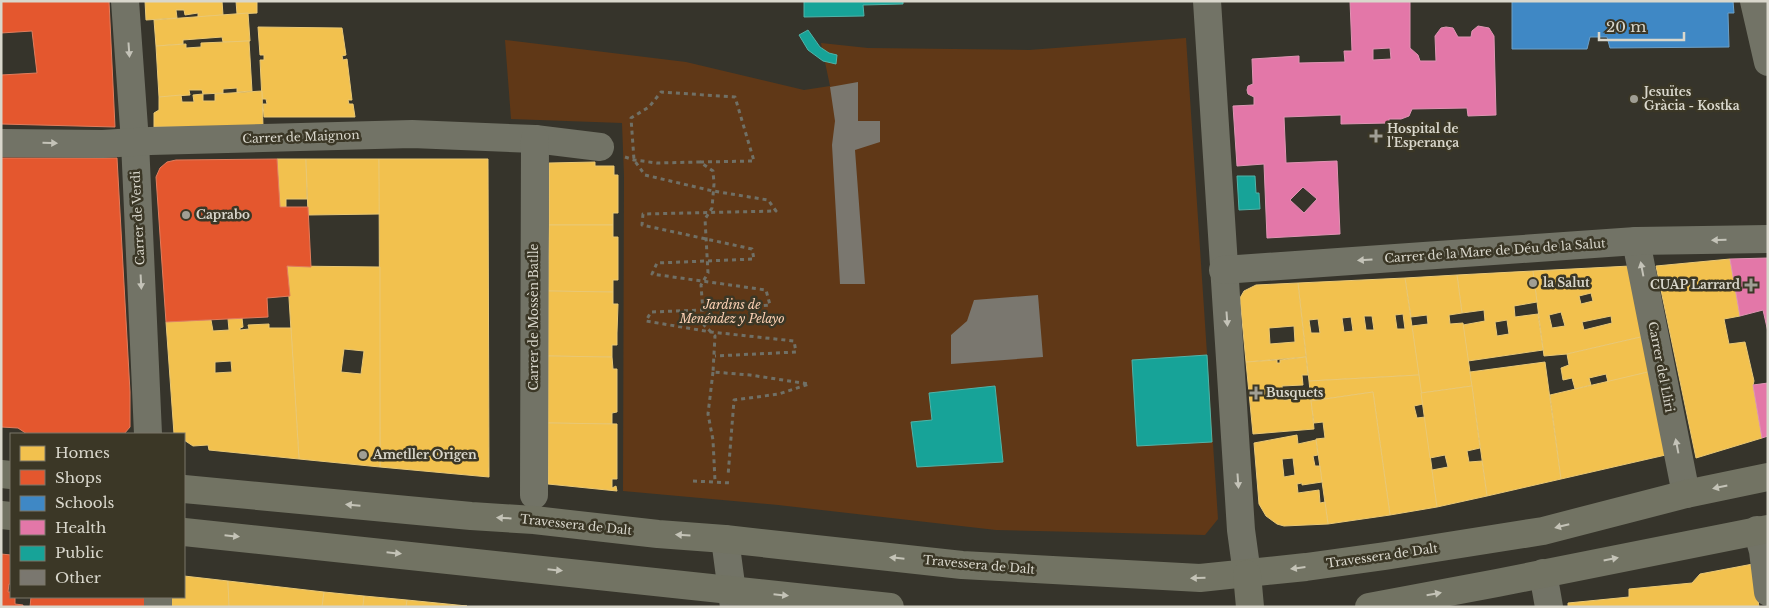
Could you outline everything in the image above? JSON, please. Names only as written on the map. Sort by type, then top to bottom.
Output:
[{"type":"main road","name":"Travessera de Dalt","points":[[185,489],[471,516],[534,520],[962,565],[1200,578],[1247,574],[1385,556],[1543,530],[1686,494],[1768,477]]},
{"type":"main road","points":[[1369,607],[1762,529]]},
{"type":"main road","points":[[185,532],[636,579],[733,599],[890,607]]},
{"type":"main road","points":[[1247,574],[1250,607]]},
{"type":"street","name":"Carrer de Verdi","points":[[125,1],[135,142],[148,433]]},
{"type":"street","points":[[1207,1],[1241,530],[1247,574]]},
{"type":"street","points":[[1754,1],[1768,62]]},
{"type":"street","name":"Carrer de Maignon","points":[[1,143],[103,144],[412,134],[535,139],[600,147]]},
{"type":"street","name":"Carrer de Mossèn Batlle","points":[[534,495],[535,139]]},
{"type":"street","name":"Carrer de la Mare de Déu de la Salut","points":[[1223,270],[1636,241],[1768,239]]},
{"type":"street","name":"Carrer del Lliri","points":[[1636,241],[1686,494]]},
{"type":"street","points":[[1762,529],[1768,592]]},
{"type":"street","points":[[725,539],[733,599]]},
{"type":"street","points":[[1542,573],[1549,607]]},
{"type":"path","points":[[600,147],[634,160],[657,163],[754,161],[735,97],[661,92],[649,107],[631,118],[634,160],[646,176],[713,191],[768,200],[776,210],[643,214],[642,225],[752,249],[754,259],[656,262],[652,274],[766,290],[770,305],[651,312],[646,321],[711,332],[794,340],[796,352],[714,356]]},
{"type":"path","points":[[700,162],[713,171],[712,208],[705,219],[708,273],[700,284],[704,325],[715,336],[708,414],[713,440],[714,481]]},
{"type":"path","points":[[712,372],[750,375],[808,384],[779,394],[734,400],[728,476]]},
{"type":"path","points":[[693,481],[732,483]]},
{"type":"green space","name":"Jardins de Menéndez y Pelayo","points":[[1186,38],[1218,519],[1205,535],[996,530],[778,505],[623,491],[624,176],[622,123],[511,119],[505,40],[686,62],[804,90],[830,86],[821,43],[868,48],[1029,50]]},
{"type":"building: Homes","points":[[145,1],[222,1],[223,15],[198,17],[198,13],[185,15],[184,10],[176,10],[177,18],[146,20]]},
{"type":"building: Homes","points":[[236,1],[257,1],[257,13],[237,14]]},
{"type":"building: Homes","points":[[248,13],[250,41],[223,42],[222,37],[183,40],[183,44],[156,46],[154,20]]},
{"type":"building: Homes","points":[[258,27],[342,28],[346,55],[342,56],[343,60],[347,59],[352,100],[348,100],[349,104],[353,104],[355,117],[264,117],[263,104],[267,104],[266,99],[262,99],[260,60],[264,60],[264,55],[260,55]]},
{"type":"building: Homes","points":[[249,41],[252,91],[237,92],[237,88],[223,89],[223,93],[203,94],[202,90],[189,90],[190,95],[159,97],[156,46],[186,44],[186,48],[201,47],[201,43]]},
{"type":"building: Homes","points":[[262,91],[263,127],[154,127],[154,113],[159,110],[159,97],[181,95],[182,102],[194,102],[193,95],[203,94],[203,101],[215,101],[215,94]]},
{"type":"building: Homes","points":[[277,159],[306,159],[307,199],[286,199],[286,207],[280,207]]},
{"type":"building: Homes","points":[[306,159],[379,159],[380,214],[308,215]]},
{"type":"building: Homes","points":[[379,159],[488,159],[489,477],[380,467]]},
{"type":"building: Homes","points":[[595,162],[595,166],[614,166],[614,175],[618,175],[618,213],[613,213],[613,225],[549,225],[549,163]]},
{"type":"building: Homes","points":[[549,225],[613,225],[613,237],[618,237],[618,280],[613,280],[613,292],[548,291]]},
{"type":"building: Homes","points":[[1730,259],[1740,316],[1724,319],[1729,344],[1745,342],[1754,381],[1753,385],[1762,438],[1696,458],[1656,266]]},
{"type":"building: Homes","points":[[287,266],[380,267],[380,467],[299,459]],"holes":[[[344,349],[364,351],[361,374],[341,372]]]},
{"type":"building: Homes","points":[[1630,266],[1645,336],[1567,354],[1544,356],[1533,271]],"holes":[[[1591,293],[1593,301],[1581,304],[1579,296]],[[1561,312],[1565,326],[1552,328],[1549,315]],[[1611,316],[1612,323],[1584,330],[1582,322]]]},
{"type":"building: Homes","points":[[1533,271],[1537,302],[1514,306],[1515,317],[1538,314],[1543,350],[1468,361],[1463,325],[1485,321],[1484,310],[1462,313],[1457,275]],"holes":[[[1507,320],[1509,334],[1497,336],[1495,322]]]},
{"type":"building: Homes","points":[[1457,275],[1462,313],[1449,315],[1450,324],[1463,323],[1472,386],[1421,393],[1412,326],[1428,324],[1427,315],[1411,317],[1405,278]]},
{"type":"building: Homes","points":[[1405,278],[1419,375],[1309,381],[1298,283]],"holes":[[[1403,314],[1405,329],[1397,329],[1395,315]],[[1364,316],[1372,316],[1374,330],[1366,330]],[[1351,317],[1353,331],[1344,332],[1342,318]],[[1318,319],[1320,333],[1311,333],[1309,320]]]},
{"type":"building: Homes","points":[[1298,283],[1306,357],[1246,362],[1240,298],[1244,291],[1256,285]],"holes":[[[1294,326],[1295,342],[1270,344],[1269,328]]]},
{"type":"building: Homes","points":[[548,291],[613,292],[613,304],[618,304],[617,345],[612,345],[612,357],[548,356]]},
{"type":"building: Homes","points":[[242,318],[243,327],[240,330],[249,329],[248,325],[269,324],[269,328],[291,328],[299,459],[209,450],[208,445],[193,446],[185,441],[185,433],[174,433],[166,322],[211,320],[213,331],[229,330],[228,319]],"holes":[[[231,361],[232,372],[215,373],[215,362]]]},
{"type":"building: Homes","points":[[1645,336],[1652,371],[1608,382],[1606,374],[1589,378],[1591,385],[1575,389],[1572,378],[1563,380],[1561,368],[1569,365],[1567,354]]},
{"type":"building: Homes","points":[[548,356],[612,357],[613,369],[617,369],[617,412],[612,413],[612,424],[548,423]]},
{"type":"building: Homes","points":[[1306,357],[1308,375],[1302,375],[1303,385],[1282,386],[1284,400],[1311,398],[1314,429],[1253,434],[1246,362],[1277,360],[1277,363],[1280,363],[1280,360]]},
{"type":"building: Homes","points":[[1545,362],[1561,479],[1487,496],[1470,372]]},
{"type":"building: Homes","points":[[1652,371],[1670,454],[1561,479],[1550,395]]},
{"type":"building: Homes","points":[[1419,375],[1423,404],[1414,406],[1417,418],[1425,417],[1437,507],[1390,515],[1373,392],[1311,401],[1309,381]]},
{"type":"building: Homes","points":[[1472,386],[1480,448],[1467,451],[1469,462],[1482,461],[1487,496],[1437,507],[1432,470],[1448,467],[1445,455],[1430,458],[1421,393]]},
{"type":"building: Homes","points":[[1373,392],[1390,515],[1328,524],[1316,439],[1325,438],[1323,422],[1314,423],[1311,401]]},
{"type":"building: Homes","points":[[548,423],[617,424],[617,479],[612,479],[612,488],[616,486],[617,491],[548,484]]},
{"type":"building: Homes","points":[[1297,435],[1298,444],[1316,440],[1318,455],[1313,456],[1315,466],[1320,466],[1322,482],[1297,484],[1298,493],[1319,490],[1320,503],[1325,502],[1328,524],[1284,526],[1277,524],[1266,516],[1259,504],[1254,443]],"holes":[[[1293,458],[1295,475],[1284,477],[1282,459]]]},
{"type":"building: Homes","points":[[1753,564],[1759,607],[1568,607],[1568,603],[1629,597],[1629,589],[1692,583],[1700,574]]},
{"type":"building: Homes","points":[[185,576],[228,581],[229,607],[170,607],[169,598],[185,598]]},
{"type":"building: Homes","points":[[228,581],[324,592],[322,607],[229,607]]},
{"type":"building: Homes","points":[[324,592],[364,596],[363,607],[322,607]]},
{"type":"building: Homes","points":[[364,596],[407,600],[406,607],[363,607]]},
{"type":"building: Homes","points":[[407,600],[467,606],[406,607]]},
{"type":"building: Shops","points":[[1,1],[109,1],[115,127],[1,124],[1,75],[37,73],[32,31],[1,33]]},
{"type":"building: Shops","points":[[1,158],[117,158],[130,392],[130,427],[125,433],[26,433],[18,428],[1,427]]},
{"type":"building: Shops","points":[[277,159],[280,207],[308,207],[311,267],[287,266],[290,296],[267,298],[268,317],[166,322],[156,177],[160,168],[167,162],[176,160]]},
{"type":"building: Shops","points":[[1,554],[10,555],[10,584],[8,592],[10,592],[10,598],[15,598],[15,604],[23,605],[23,607],[1,607]]},
{"type":"building: Shops","points":[[31,598],[145,598],[146,607],[30,607]]},
{"type":"building: Schools","points":[[1512,1],[1733,1],[1734,13],[1728,13],[1729,47],[1610,48],[1607,37],[1590,37],[1587,49],[1512,49]]},
{"type":"building: Health","points":[[1350,1],[1410,1],[1410,48],[1418,55],[1420,61],[1436,61],[1435,36],[1441,28],[1453,28],[1458,37],[1471,37],[1472,31],[1478,26],[1489,28],[1494,36],[1496,115],[1468,116],[1467,108],[1412,109],[1409,116],[1401,119],[1389,119],[1389,123],[1341,124],[1341,115],[1284,117],[1286,163],[1337,161],[1340,234],[1267,238],[1264,164],[1237,166],[1233,106],[1254,105],[1254,97],[1248,94],[1247,90],[1248,86],[1253,84],[1252,59],[1299,56],[1299,63],[1345,62],[1344,51],[1352,51]],"holes":[[[1390,48],[1391,59],[1373,60],[1373,49]],[[1303,187],[1317,199],[1304,213],[1290,200]]]},
{"type":"building: Health","name":"CUAP Larrard","points":[[1768,258],[1768,332],[1763,310],[1740,316],[1730,259]]},
{"type":"building: Health","points":[[1768,383],[1768,436],[1762,438],[1753,385]]},
{"type":"building: Public","points":[[804,1],[903,1],[903,4],[863,5],[864,16],[804,17]]},
{"type":"building: Public","points":[[808,30],[820,47],[829,53],[837,55],[836,64],[823,61],[808,50],[799,35]]},
{"type":"building: Public","points":[[1237,176],[1255,176],[1256,193],[1259,193],[1260,209],[1239,210]]},
{"type":"building: Public","points":[[1207,355],[1212,442],[1137,446],[1132,360]]},
{"type":"building: Public","points":[[995,386],[1003,462],[917,467],[911,422],[932,420],[929,393]]},
{"type":"building: Other","points":[[858,82],[858,121],[880,121],[880,142],[855,150],[865,284],[840,284],[832,145],[835,121],[830,87]]},
{"type":"building: Other","points":[[1038,295],[1043,357],[951,364],[951,335],[967,321],[974,300]]},
{"type":"place","name":"Jesuïtes Gràcia - Kostka","points":[[1634,99]]},
{"type":"place","name":"Hospital de l'Esperança","points":[[1376,136]]},
{"type":"place","name":"Caprabo","points":[[186,215]]},
{"type":"place","name":"la Salut","points":[[1533,283]]},
{"type":"place","name":"CUAP Larrard","points":[[1751,285]]},
{"type":"place","name":"Busquets","points":[[1256,393]]},
{"type":"place","name":"Ametller Origen","points":[[363,455]]}]
